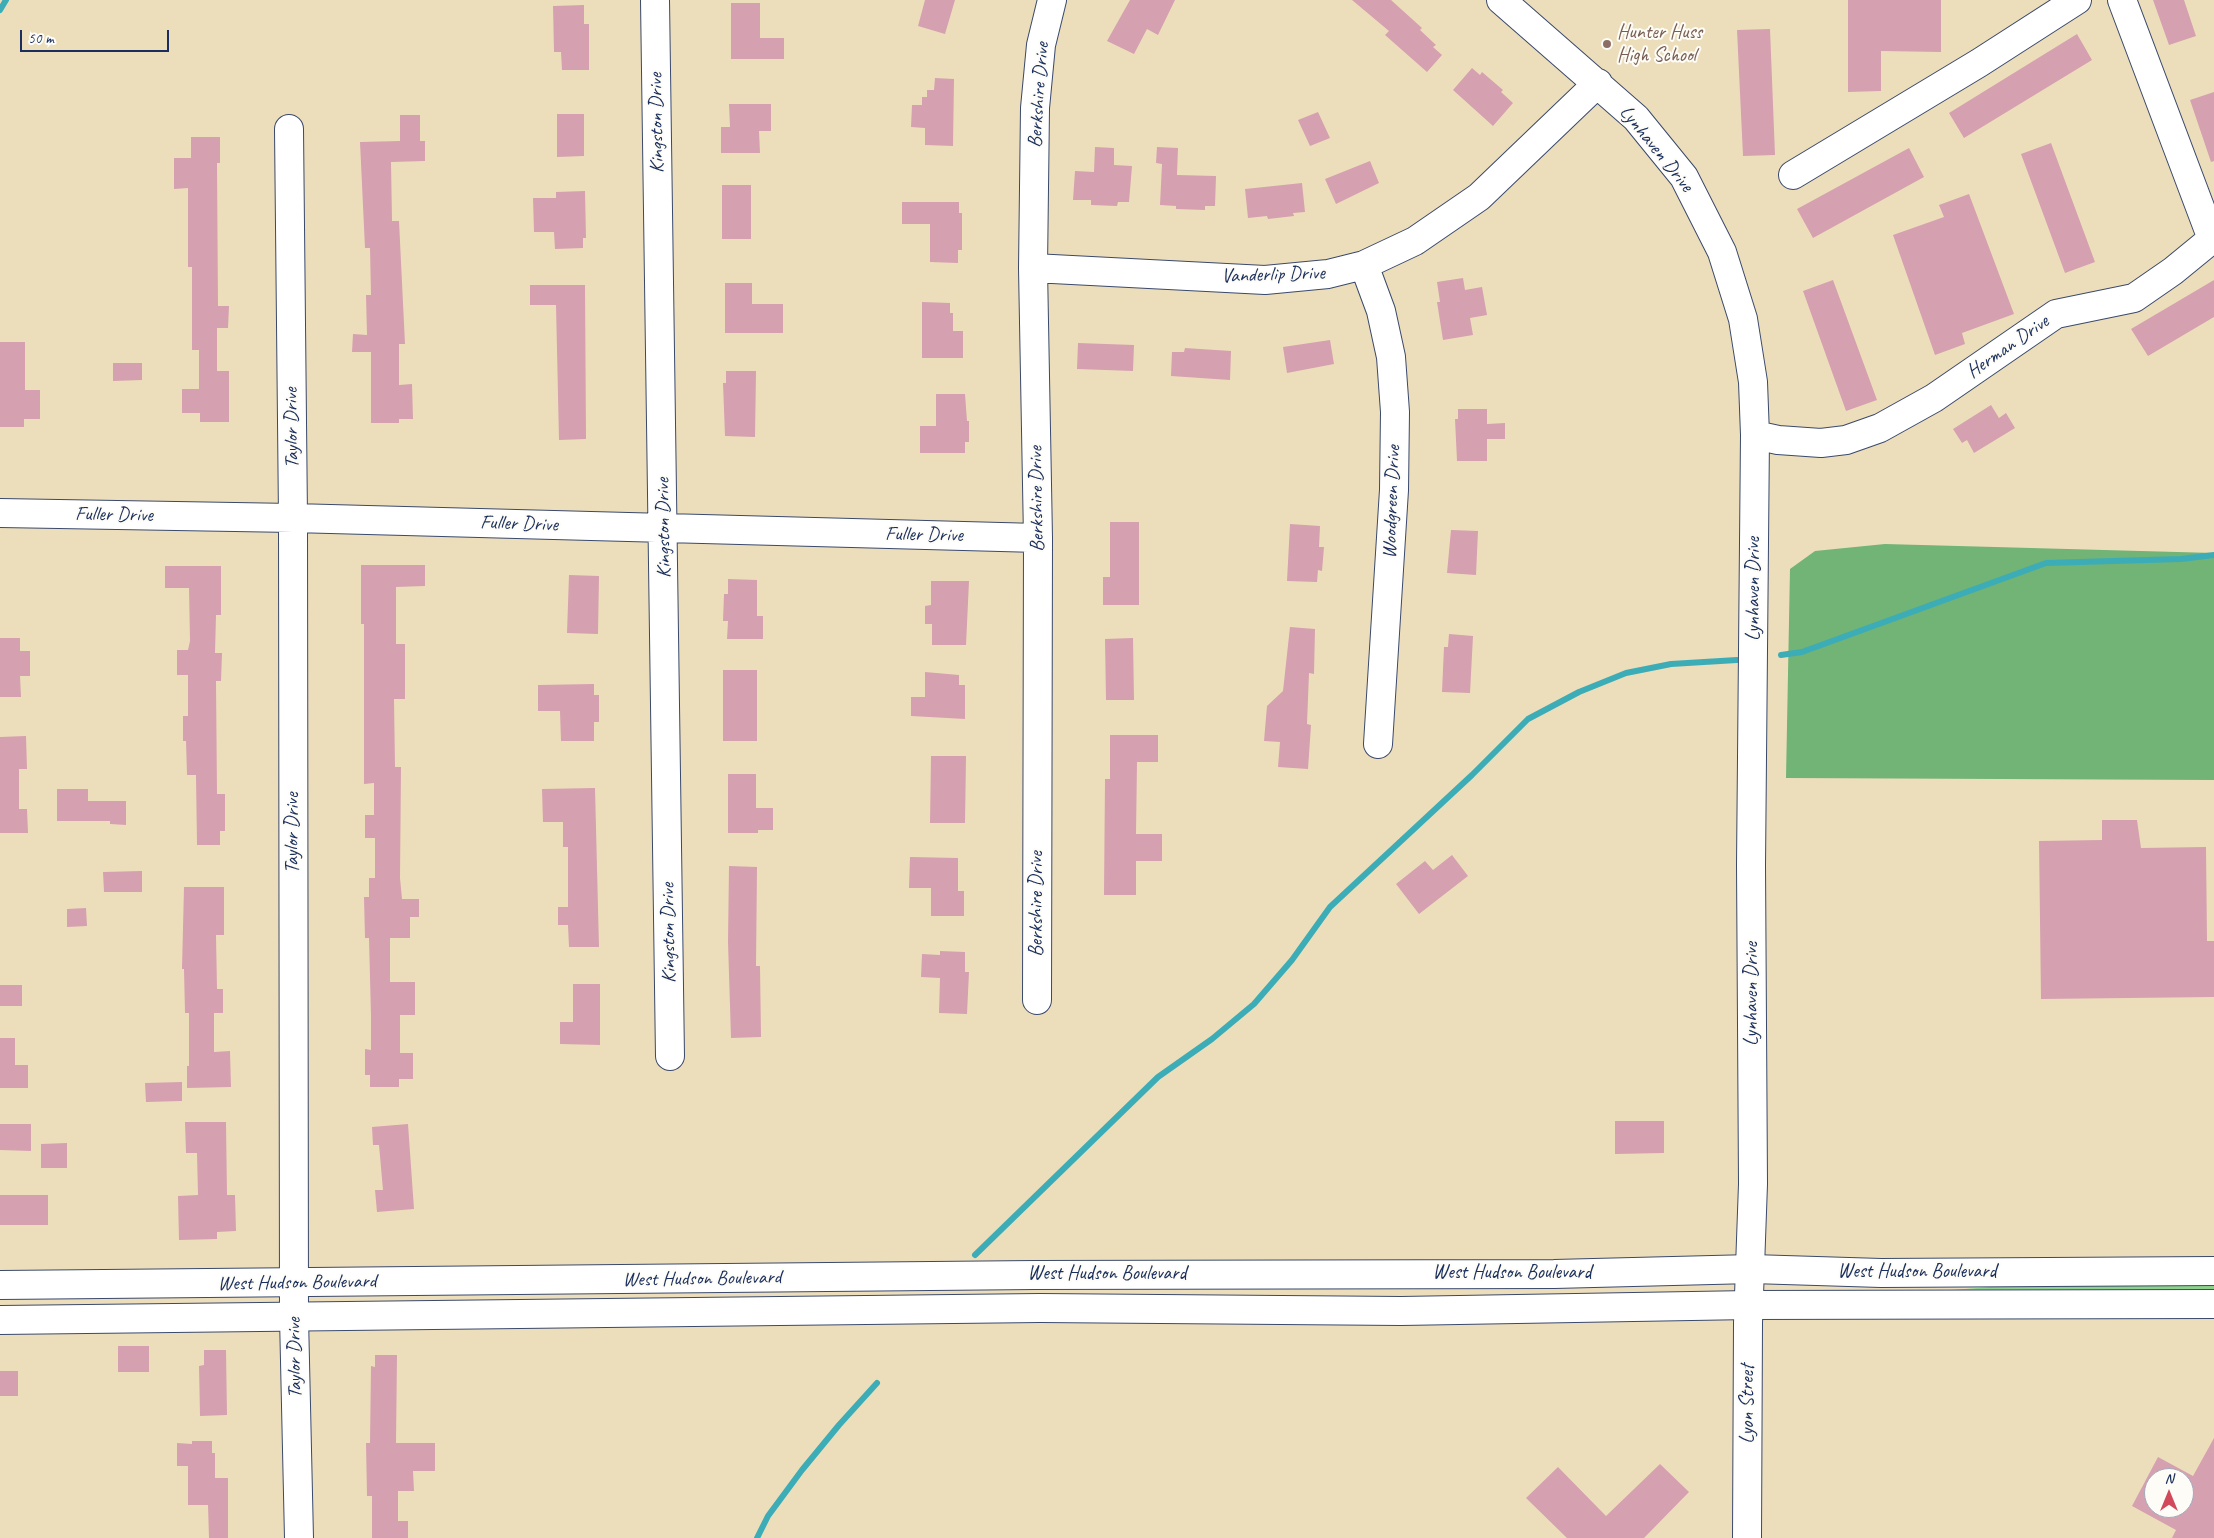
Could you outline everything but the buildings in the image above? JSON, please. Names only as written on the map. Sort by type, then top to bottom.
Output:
[{"type":"street","name":"Kingston Drive","points":[[655,0],[670,1056]]},
{"type":"street","name":"Berkshire Drive","points":[[1037,1000],[1038,538],[1033,268],[1035,108],[1040,45],[1052,0]]},
{"type":"street","name":"Lynhaven Drive","points":[[1502,0],[1636,118],[1684,177],[1722,252],[1743,318],[1753,382],[1754,435],[1751,865],[1752,1269]]},
{"type":"street","points":[[1793,175],[1979,63],[2076,0]]},
{"type":"street","name":"Herman Drive","points":[[1754,435],[1778,440],[1821,443],[1846,440],[1880,428],[1934,398],[2056,314],[2134,298],[2173,271],[2212,239],[2122,0]]},
{"type":"street","name":"Vanderlip Drive","points":[[1033,268],[1265,280],[1328,274],[1364,265],[1415,241],[1479,197],[1598,83]]},
{"type":"street","name":"Taylor Drive","points":[[289,129],[293,518],[294,1317],[299,1538]]},
{"type":"street","name":"Woodgreen Drive","points":[[1364,265],[1381,311],[1389,348],[1395,412],[1394,490],[1378,744]]},
{"type":"street","name":"Fuller Drive","points":[[0,513],[293,518],[1038,538]]},
{"type":"street","name":"West Hudson Boulevard","points":[[0,1285],[1035,1275],[1554,1274],[1752,1269],[1881,1273],[2214,1272]]},
{"type":"street","name":"Lyon Street","points":[[1746,1538],[1752,1269]]},
{"type":"street","name":"West Hudson Boulevard","points":[[0,1320],[1040,1308],[1401,1311],[1750,1305],[2214,1304]]},
{"type":"green space","points":[[1885,544],[2214,553],[2214,780],[1786,778],[1790,569],[1815,551]]},
{"type":"green space","points":[[2214,1284],[2214,1290],[1926,1292],[2003,1286]]},
{"type":"waterway","points":[[0,10],[6,0]]},
{"type":"waterway","points":[[1781,655],[1802,652],[2046,563],[2181,559],[2214,555]]},
{"type":"waterway","points":[[975,1255],[1158,1077],[1212,1039],[1254,1004],[1292,960],[1330,907],[1472,775],[1528,719],[1579,692],[1626,673],[1671,664],[1737,660]]},
{"type":"waterway","points":[[757,1538],[768,1516],[802,1470],[877,1383]]},
{"type":"place","name":"Hunter Huss High School","points":[[1607,44]]}]
